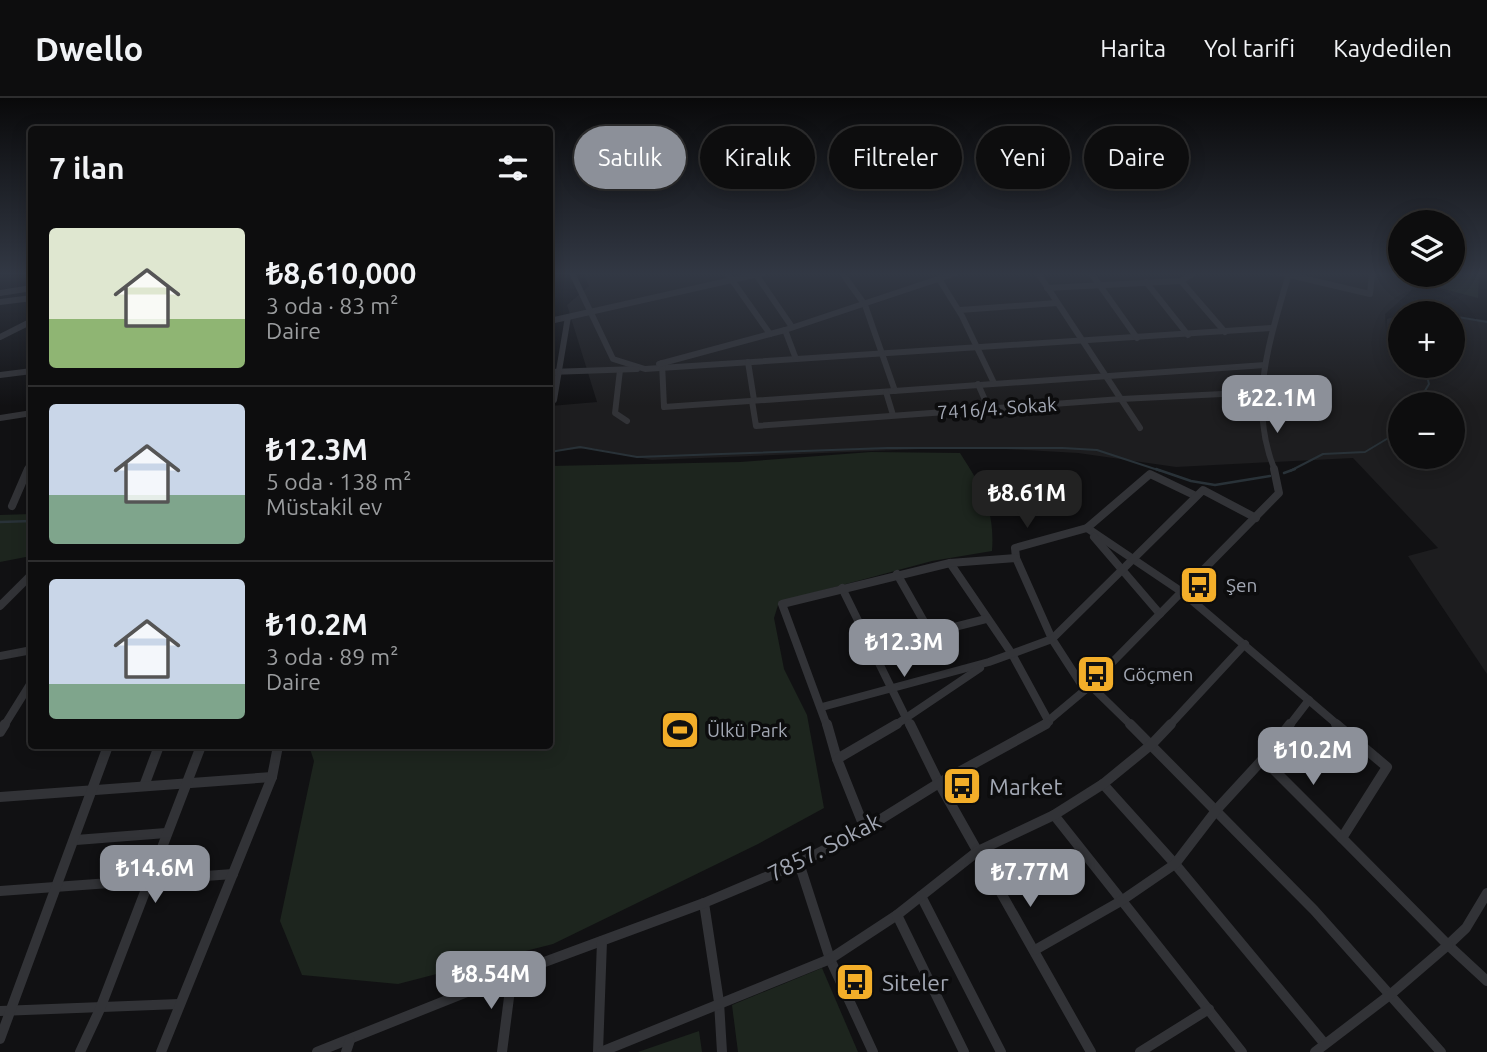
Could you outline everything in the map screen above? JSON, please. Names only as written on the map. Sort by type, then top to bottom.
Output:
[{"type":"street","points":[[554,400],[569,318]]},
{"type":"street","points":[[593,318],[616,370],[615,413],[626,421]]},
{"type":"street","points":[[759,318],[771,334]]},
{"type":"street","points":[[783,318],[789,329],[796,359]]},
{"type":"street","points":[[553,372],[646,369],[662,366],[825,318]]},
{"type":"street","points":[[869,318],[895,391]]},
{"type":"street","points":[[963,318],[975,348],[994,383]]},
{"type":"street","points":[[1067,318],[1140,428]]},
{"type":"street","points":[[1122,318],[1137,338]]},
{"type":"street","points":[[1174,318],[1188,335]]},
{"type":"street","points":[[1213,318],[1225,332]]},
{"type":"street","name":"7857. Sokak","points":[[317,1052],[348,1046],[512,974],[704,903],[799,863],[865,829],[939,783],[1049,722],[1279,493],[1280,480],[1265,451],[1260,416],[1271,327],[1276,318]]},
{"type":"street","points":[[0,337],[28,323]]},
{"type":"street","points":[[662,366],[1188,335],[1271,327]]},
{"type":"street","points":[[1246,330],[1269,340]]},
{"type":"street","points":[[613,359],[646,369]]},
{"type":"street","points":[[748,362],[753,400]]},
{"type":"street","points":[[662,366],[664,407],[1265,365]]},
{"type":"street","points":[[0,375],[28,372]]},
{"type":"street","points":[[978,384],[989,409]]},
{"type":"street","points":[[886,392],[893,415]]},
{"type":"street","name":"7416/4. Sokak","points":[[753,400],[756,426],[1121,399],[1263,392]]},
{"type":"street","points":[[0,418],[28,414]]},
{"type":"street","points":[[12,506],[28,469]]},
{"type":"street","points":[[1196,496],[1150,474],[1087,528],[1015,548],[1016,558],[1052,639],[1087,687],[1152,744],[1218,808],[1391,994],[1441,1052]]},
{"type":"street","points":[[822,706],[893,690],[989,662],[1052,639],[1203,490],[1256,518]]},
{"type":"street","points":[[1087,528],[1182,592],[1387,767],[1342,838]]},
{"type":"street","points":[[1087,528],[1160,614]]},
{"type":"street","points":[[865,829],[836,759],[822,706],[782,604],[950,563],[1016,558]]},
{"type":"street","points":[[950,563],[1012,654],[1049,722]]},
{"type":"street","points":[[897,574],[931,634]]},
{"type":"street","points":[[0,606],[28,579]]},
{"type":"street","points":[[842,588],[939,783],[1091,1052]]},
{"type":"street","points":[[871,648],[986,619]]},
{"type":"street","points":[[602,940],[599,1052],[830,958],[897,915],[978,851],[1054,815],[1103,784],[1152,744],[1245,644]]},
{"type":"street","points":[[0,656],[28,651]]},
{"type":"street","points":[[836,759],[907,718],[989,662]]},
{"type":"street","points":[[0,732],[28,687]]},
{"type":"street","points":[[1035,950],[1121,901],[1175,864],[1218,808],[1263,759],[1309,700]]},
{"type":"street","points":[[0,1039],[5,1011],[76,840],[107,749]]},
{"type":"street","points":[[144,786],[158,749]]},
{"type":"street","points":[[80,1052],[100,1009],[200,749]]},
{"type":"street","points":[[162,1052],[179,1003],[272,777],[277,749]]},
{"type":"street","points":[[1263,759],[1487,981]]},
{"type":"street","points":[[0,797],[272,777]]},
{"type":"street","points":[[1103,784],[1175,864],[1324,1043]]},
{"type":"street","points":[[1054,815],[1242,1052]]},
{"type":"street","points":[[76,840],[166,833]]},
{"type":"street","points":[[799,863],[830,958],[873,1052]]},
{"type":"street","points":[[0,891],[233,874]]},
{"type":"street","points":[[1315,1052],[1391,994],[1448,945],[1466,928],[1487,893]]},
{"type":"street","points":[[921,896],[1001,1052]]},
{"type":"street","points":[[704,903],[719,1002],[722,1052]]},
{"type":"street","points":[[897,915],[964,1052]]},
{"type":"street","points":[[502,1052],[512,974]]},
{"type":"street","points":[[5,1011],[100,1009],[179,1003]]},
{"type":"street","points":[[1140,1052],[1209,1009]]},
{"type":"shaded area","points":[[571,318],[1385,318],[1386,330],[1388,319],[1388,378],[1465,378],[1465,318],[1487,320],[1487,674],[1408,556],[1438,548],[1353,458],[1176,467],[1078,453],[971,447],[652,460],[591,448],[553,451],[553,406],[597,402]]},
{"type":"shaded area","name":"Ülkü Park","points":[[871,452],[960,453],[975,477],[989,511],[992,551],[932,561],[779,602],[774,618],[784,669],[807,715],[824,808],[758,844],[553,944],[398,984],[302,975],[280,921],[314,761],[310,749],[553,749],[553,466],[740,462]]},
{"type":"shaded area","points":[[28,514],[28,557],[0,562],[0,515]]},
{"type":"shaded area","points":[[822,968],[858,1052],[738,1052],[732,1005]]},
{"type":"shaded area","points":[[699,1031],[702,1052],[638,1052]]},
{"type":"waterway","points":[[1465,318],[1487,322]]},
{"type":"waterway","points":[[1424,392],[1429,384],[1425,378]]},
{"type":"waterway","points":[[1291,470],[1323,454],[1365,452],[1388,438]]},
{"type":"waterway","points":[[553,452],[580,447],[637,457],[887,448],[1063,448],[1097,450],[1161,471]]},
{"type":"waterway","points":[[1156,469],[1191,481],[1215,485],[1270,476]]},
{"type":"waterway","points":[[1291,470],[1295,469]]},
{"type":"waterway","points":[[1284,473],[1291,470]]},
{"type":"waterway","points":[[0,522],[28,521]]},
{"type":"place","name":"Şen","points":[[1199,585]]},
{"type":"place","name":"Göçmen","points":[[1096,674]]},
{"type":"place","name":"Ülkü Park","points":[[680,730]]},
{"type":"place","name":"Market","points":[[962,786]]},
{"type":"place","name":"Siteler","points":[[855,982]]}]
